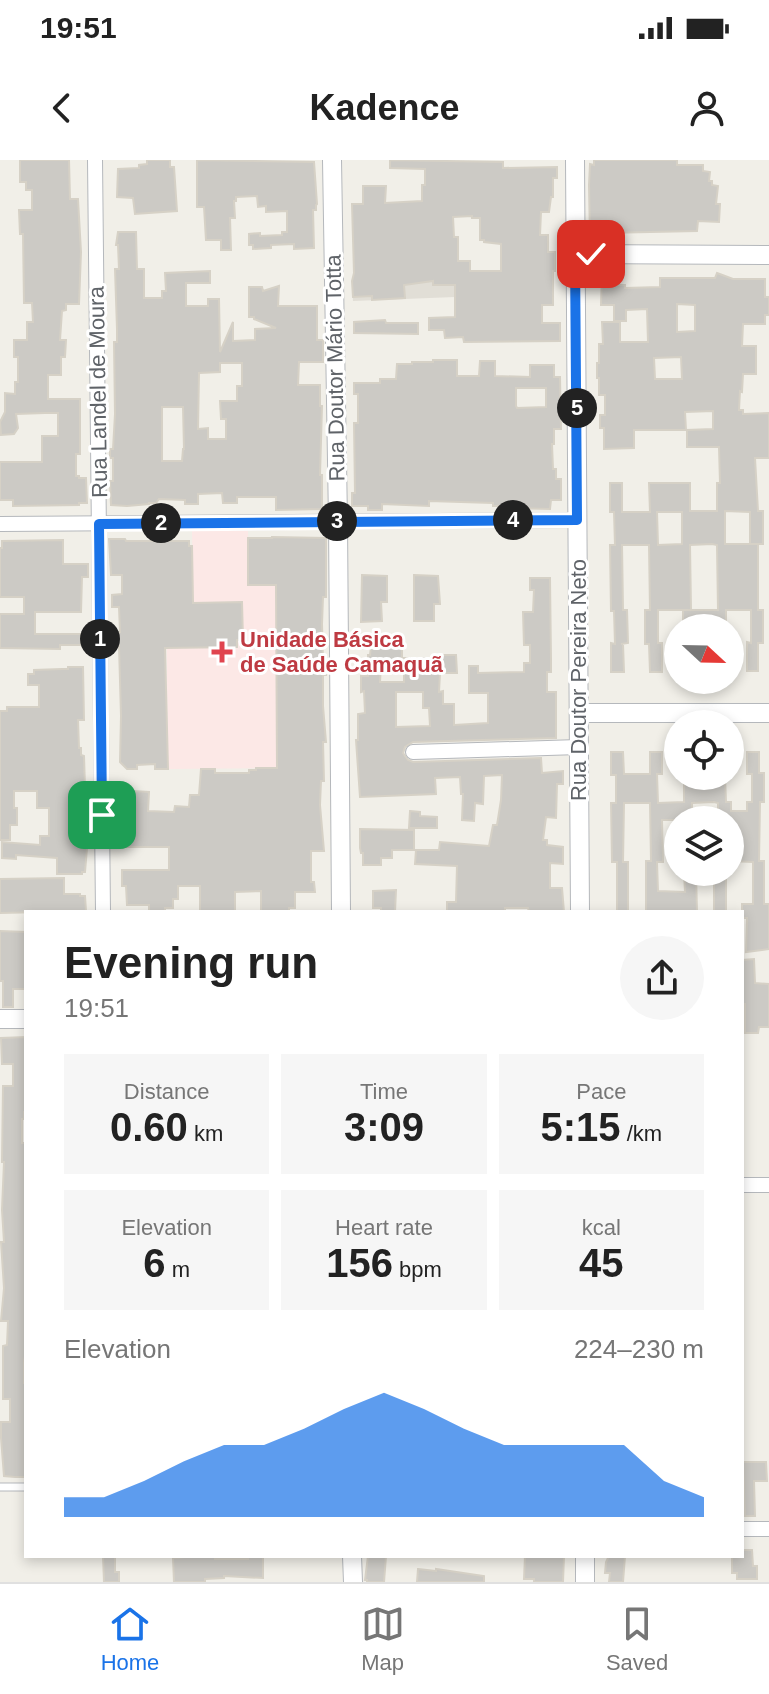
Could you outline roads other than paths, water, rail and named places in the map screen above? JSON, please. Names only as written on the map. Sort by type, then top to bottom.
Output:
[{"type":"street","name":"Rua Landel de Moura","points":[[95,160],[103,910]]},
{"type":"street","name":"Rua Doutor Mário Totta","points":[[332,160],[341,910]]},
{"type":"street","name":"Rua Doutor Pereira Neto","points":[[575,160],[580,910]]},
{"type":"street","points":[[575,254],[769,255]]},
{"type":"street","points":[[0,524],[577,520]]},
{"type":"street","points":[[579,713],[769,713]]},
{"type":"street","points":[[413,752],[579,747]]},
{"type":"street","points":[[0,1019],[24,1019]]},
{"type":"street","points":[[744,1185],[769,1185]]},
{"type":"street","points":[[744,1529],[769,1529]]},
{"type":"street","points":[[352,1558],[353,1582]]},
{"type":"street","points":[[585,1558],[585,1582]]},
{"type":"lane","points":[[0,1487],[24,1487]]},
{"type":"place","name":"Unidade Básica de Saúde Camaquã","points":[[222,652]]}]
